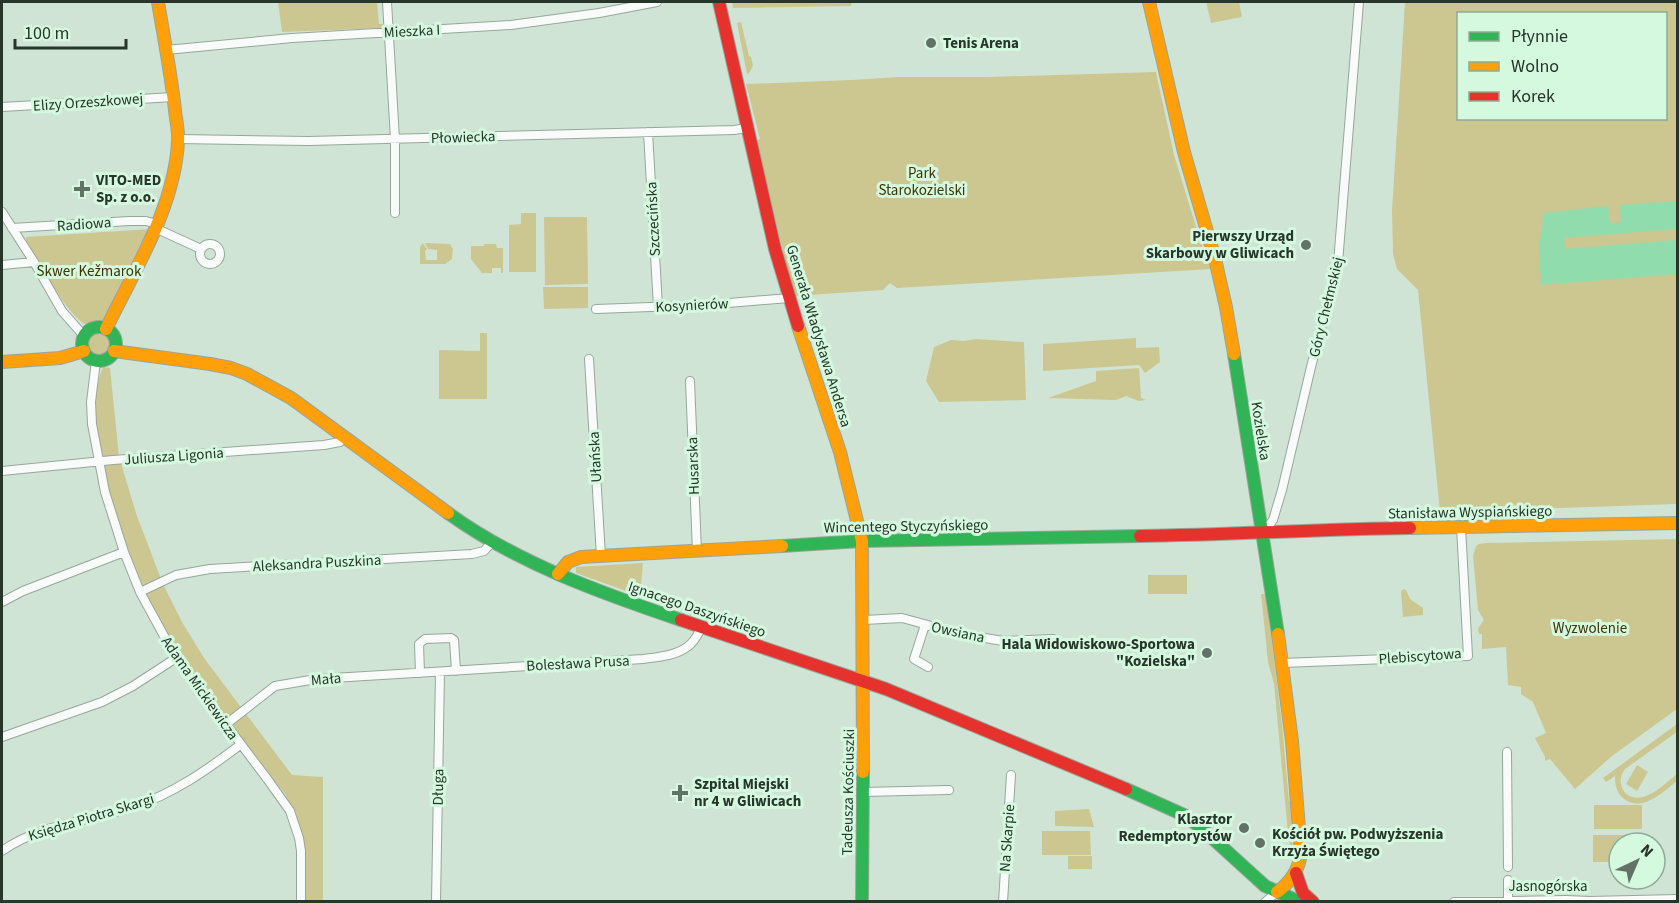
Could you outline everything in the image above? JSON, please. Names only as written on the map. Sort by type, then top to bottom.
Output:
[{"type":"street","points":[[106,329],[156,226],[172,183],[178,139],[174,97],[158,2]]},
{"type":"street","points":[[387,2],[395,139],[395,213]]},
{"type":"street","name":"Mieszka I","points":[[166,50],[260,40],[511,25],[599,13],[657,2]]},
{"type":"street","name":"Generała Władysława Andersa","points":[[719,2],[773,238],[789,298],[840,452],[862,541],[864,682]]},
{"type":"street","name":"Kozielska","points":[[1149,2],[1184,152],[1223,291],[1263,533],[1292,741],[1301,853],[1296,873]]},
{"type":"street","name":"Góry Chełmskiej","points":[[1263,533],[1273,520],[1282,490],[1299,413],[1338,263],[1359,2]]},
{"type":"street","name":"Elizy Orzeszkowej","points":[[2,107],[174,97]]},
{"type":"street","name":"Płowiecka","points":[[178,139],[309,141],[747,128]]},
{"type":"street","name":"Szczecińska","points":[[648,132],[658,307]]},
{"type":"street","points":[[2,212],[63,311],[84,336]]},
{"type":"street","name":"Radiowa","points":[[12,228],[146,221],[201,249]]},
{"type":"street","points":[[2,265],[34,262]]},
{"type":"street","name":"Kosynierów","points":[[596,309],[705,305],[789,298]]},
{"type":"street","points":[[92,329],[106,329],[114,337],[114,351],[107,359],[96,361],[87,356],[82,341],[92,329]]},
{"type":"street","points":[[2,362],[60,358],[84,351]]},
{"type":"street","name":"Ignacego Daszyńskiego","points":[[114,351],[210,364],[246,374],[291,398],[441,508],[493,541],[558,574],[589,588],[864,682],[945,713],[1175,811],[1199,826],[1261,883],[1277,892]]},
{"type":"street","name":"Ułańska","points":[[590,359],[601,556]]},
{"type":"street","name":"Adama Mickiewicza","points":[[96,361],[91,402],[92,424],[105,492],[124,552],[140,592],[176,658],[290,811],[301,851],[301,902]]},
{"type":"street","name":"Husarska","points":[[690,381],[697,551]]},
{"type":"street","name":"Juliusza Ligonia","points":[[2,471],[324,445],[340,442],[345,437]]},
{"type":"street","name":"Stanisława Wyspiańskiego","points":[[1263,533],[1323,529],[1677,523]]},
{"type":"street","name":"Plebiscytowa","points":[[1282,663],[1468,656],[1461,527]]},
{"type":"street","name":"Wincentego Styczyńskiego","points":[[558,574],[564,565],[573,559],[601,556],[862,541],[1263,533]]},
{"type":"street","name":"Aleksandra Puszkina","points":[[140,592],[176,575],[189,572],[472,554],[484,551],[493,541]]},
{"type":"street","points":[[2,602],[23,591],[124,552]]},
{"type":"street","name":"Owsiana","points":[[864,620],[902,618],[960,634],[1003,641],[1053,639]]},
{"type":"street","points":[[925,624],[914,659],[928,667]]},
{"type":"street","name":"Bolesława Prusa","points":[[441,672],[628,661],[668,655],[687,648],[702,627]]},
{"type":"street","points":[[420,673],[419,644],[425,639],[451,638],[454,640],[456,670]]},
{"type":"street","points":[[2,737],[102,702],[133,686],[176,658]]},
{"type":"street","name":"Mała","points":[[225,725],[267,691],[282,684],[316,679],[441,672]]},
{"type":"street","name":"Długa","points":[[436,902],[441,672]]},
{"type":"street","name":"Tadeusza Kościuszki","points":[[862,902],[864,682]]},
{"type":"street","name":"Księdza Piotra Skargi","points":[[2,851],[24,838],[48,829],[112,813],[150,800],[204,772],[240,745]]},
{"type":"street","points":[[1507,752],[1508,867]]},
{"type":"street","name":"Na Skarpie","points":[[1003,902],[1011,775]]},
{"type":"street","points":[[863,792],[949,790]]},
{"type":"street","points":[[1265,902],[1283,888],[1296,873],[1303,893],[1313,902]]},
{"type":"street","points":[[1508,880],[1508,900]]},
{"type":"street","points":[[1277,892],[1300,902]]},
{"type":"street","name":"Jasnogórska","points":[[1454,902],[1677,899]]},
{"type":"green space","points":[[278,2],[377,2],[379,24],[383,26],[381,28],[282,32]]},
{"type":"green space","points":[[732,2],[852,2],[851,6],[733,8]]},
{"type":"green space","points":[[1206,2],[1239,2],[1242,17],[1211,23]]},
{"type":"green space","points":[[1405,2],[1677,2],[1677,504],[1440,512],[1418,290],[1397,269],[1393,254],[1392,210]]},
{"type":"green space","points":[[741,22],[753,66],[747,74],[737,23]]},
{"type":"green space","name":"Park Starokozielski","points":[[1156,72],[1174,155],[1211,269],[897,288],[890,283],[883,290],[794,296],[756,141],[760,139],[746,84],[898,77]]},
{"type":"green space","points":[[521,213],[536,213],[536,272],[509,272],[509,225],[521,224]]},
{"type":"green space","points":[[544,217],[587,217],[588,284],[545,285]]},
{"type":"green space","name":"Skwer Kežmarok","points":[[151,229],[104,327],[85,324],[78,319],[53,287],[26,242],[26,237]]},
{"type":"green space","points":[[423,243],[427,249],[425,251],[426,260],[437,260],[437,250],[428,249],[425,243],[450,244],[453,249],[452,259],[445,264],[420,264],[420,247]]},
{"type":"green space","points":[[484,244],[496,244],[497,248],[503,248],[503,273],[501,273],[501,268],[492,268],[492,273],[482,273],[471,259],[471,246],[484,246]]},
{"type":"green space","points":[[543,287],[588,287],[588,308],[544,309]]},
{"type":"green space","points":[[99,332],[104,333],[110,339],[110,349],[104,355],[99,356],[94,355],[88,349],[87,344],[88,339],[94,333]]},
{"type":"green space","points":[[480,333],[487,333],[487,399],[439,399],[439,350],[480,351]]},
{"type":"green space","points":[[1136,338],[1136,348],[1159,347],[1160,362],[1145,373],[1139,365],[1043,371],[1043,344]]},
{"type":"green space","points":[[951,340],[1024,342],[1026,400],[939,402],[926,381],[934,347]]},
{"type":"green space","points":[[103,367],[110,368],[119,457],[137,516],[163,584],[182,622],[204,658],[292,775],[323,777],[323,901],[305,901],[304,841],[294,811],[285,794],[179,656],[147,595],[116,514],[104,472],[97,432],[96,396]]},
{"type":"green space","points":[[1139,368],[1141,398],[1146,400],[1139,401],[1126,396],[1116,400],[1048,398],[1096,381],[1096,371]]},
{"type":"green space","name":"Wyzwolenie","points":[[1677,539],[1677,709],[1612,756],[1575,789],[1550,759],[1545,761],[1535,738],[1546,733],[1533,702],[1521,694],[1521,687],[1508,685],[1506,647],[1482,649],[1482,634],[1479,634],[1478,628],[1484,620],[1478,610],[1473,556],[1476,546],[1486,543]]},
{"type":"green space","points":[[643,563],[640,596],[576,573],[576,567]]},
{"type":"green space","points":[[1148,575],[1187,575],[1187,594],[1148,594]]},
{"type":"green space","points":[[1403,589],[1406,590],[1410,599],[1423,608],[1423,615],[1403,617],[1401,592]]},
{"type":"green space","points":[[1261,594],[1266,594],[1289,801],[1293,806],[1291,829],[1294,858],[1291,854],[1288,833],[1274,684],[1268,662]]},
{"type":"green space","points":[[1677,724],[1677,732],[1625,769],[1621,782],[1626,794],[1640,797],[1653,793],[1677,774],[1677,781],[1652,800],[1637,804],[1621,796],[1616,788],[1615,776],[1606,782],[1603,778]]},
{"type":"green space","points":[[1637,765],[1648,772],[1637,791],[1626,784]]},
{"type":"green space","points":[[1594,805],[1642,805],[1642,829],[1594,829]]},
{"type":"green space","points":[[1089,809],[1094,827],[1055,826],[1055,811]]},
{"type":"green space","points":[[1042,831],[1090,831],[1091,855],[1042,855]]},
{"type":"green space","points":[[1593,835],[1607,835],[1607,862],[1593,862]]},
{"type":"green space","points":[[1068,856],[1092,856],[1092,869],[1068,869]]},
{"type":"shaded area","points":[[1677,201],[1677,229],[1564,238],[1565,249],[1677,240],[1677,274],[1541,285],[1539,246],[1544,213],[1608,206],[1610,223],[1621,222],[1620,205]]},
{"type":"traffic: fast","points":[[99,327],[111,332],[116,344],[111,356],[99,361],[87,356],[82,344],[87,332],[99,327]]},
{"type":"traffic: fast","points":[[1234,354],[1278,634]]},
{"type":"traffic: fast","points":[[448,513],[502,547],[531,562],[621,599],[681,620]]},
{"type":"traffic: fast","points":[[782,546],[862,541],[1140,536]]},
{"type":"traffic: fast","points":[[862,902],[863,772]]},
{"type":"traffic: fast","points":[[1126,789],[1184,815],[1265,886],[1300,902]]},
{"type":"traffic: slow","points":[[106,329],[151,239],[169,192],[175,167],[178,130],[158,2]]},
{"type":"traffic: slow","points":[[1149,2],[1184,152],[1215,259],[1234,354]]},
{"type":"traffic: slow","points":[[798,326],[840,452],[862,541],[863,772]]},
{"type":"traffic: slow","points":[[2,362],[60,358],[84,351]]},
{"type":"traffic: slow","points":[[114,351],[210,364],[247,374],[291,398],[448,513]]},
{"type":"traffic: slow","points":[[1410,528],[1678,523]]},
{"type":"traffic: slow","points":[[558,574],[568,562],[581,557],[782,546]]},
{"type":"traffic: slow","points":[[1277,892],[1294,875],[1301,853],[1292,741],[1278,634]]},
{"type":"traffic: jam","points":[[719,2],[775,249],[798,326]]},
{"type":"traffic: jam","points":[[1140,536],[1410,528]]},
{"type":"traffic: jam","points":[[681,620],[886,689],[1126,789]]},
{"type":"traffic: jam","points":[[1296,873],[1303,893],[1313,902]]},
{"type":"place","name":"Tenis Arena","points":[[931,43]]},
{"type":"place","name":"VITO-MED Sp. z o.o.","points":[[82,189]]},
{"type":"place","name":"Pierwszy Urząd Skarbowy w Gliwicach","points":[[1306,245]]},
{"type":"place","name":"Hala Widowiskowo-Sportowa \"Kozielska\"","points":[[1207,653]]},
{"type":"place","name":"Szpital Miejski nr 4 w Gliwicach","points":[[680,793]]},
{"type":"place","name":"Klasztor Redemptorystów","points":[[1244,828]]},
{"type":"place","name":"Kościół pw. Podwyższenia Krzyża Świętego","points":[[1260,843]]}]
